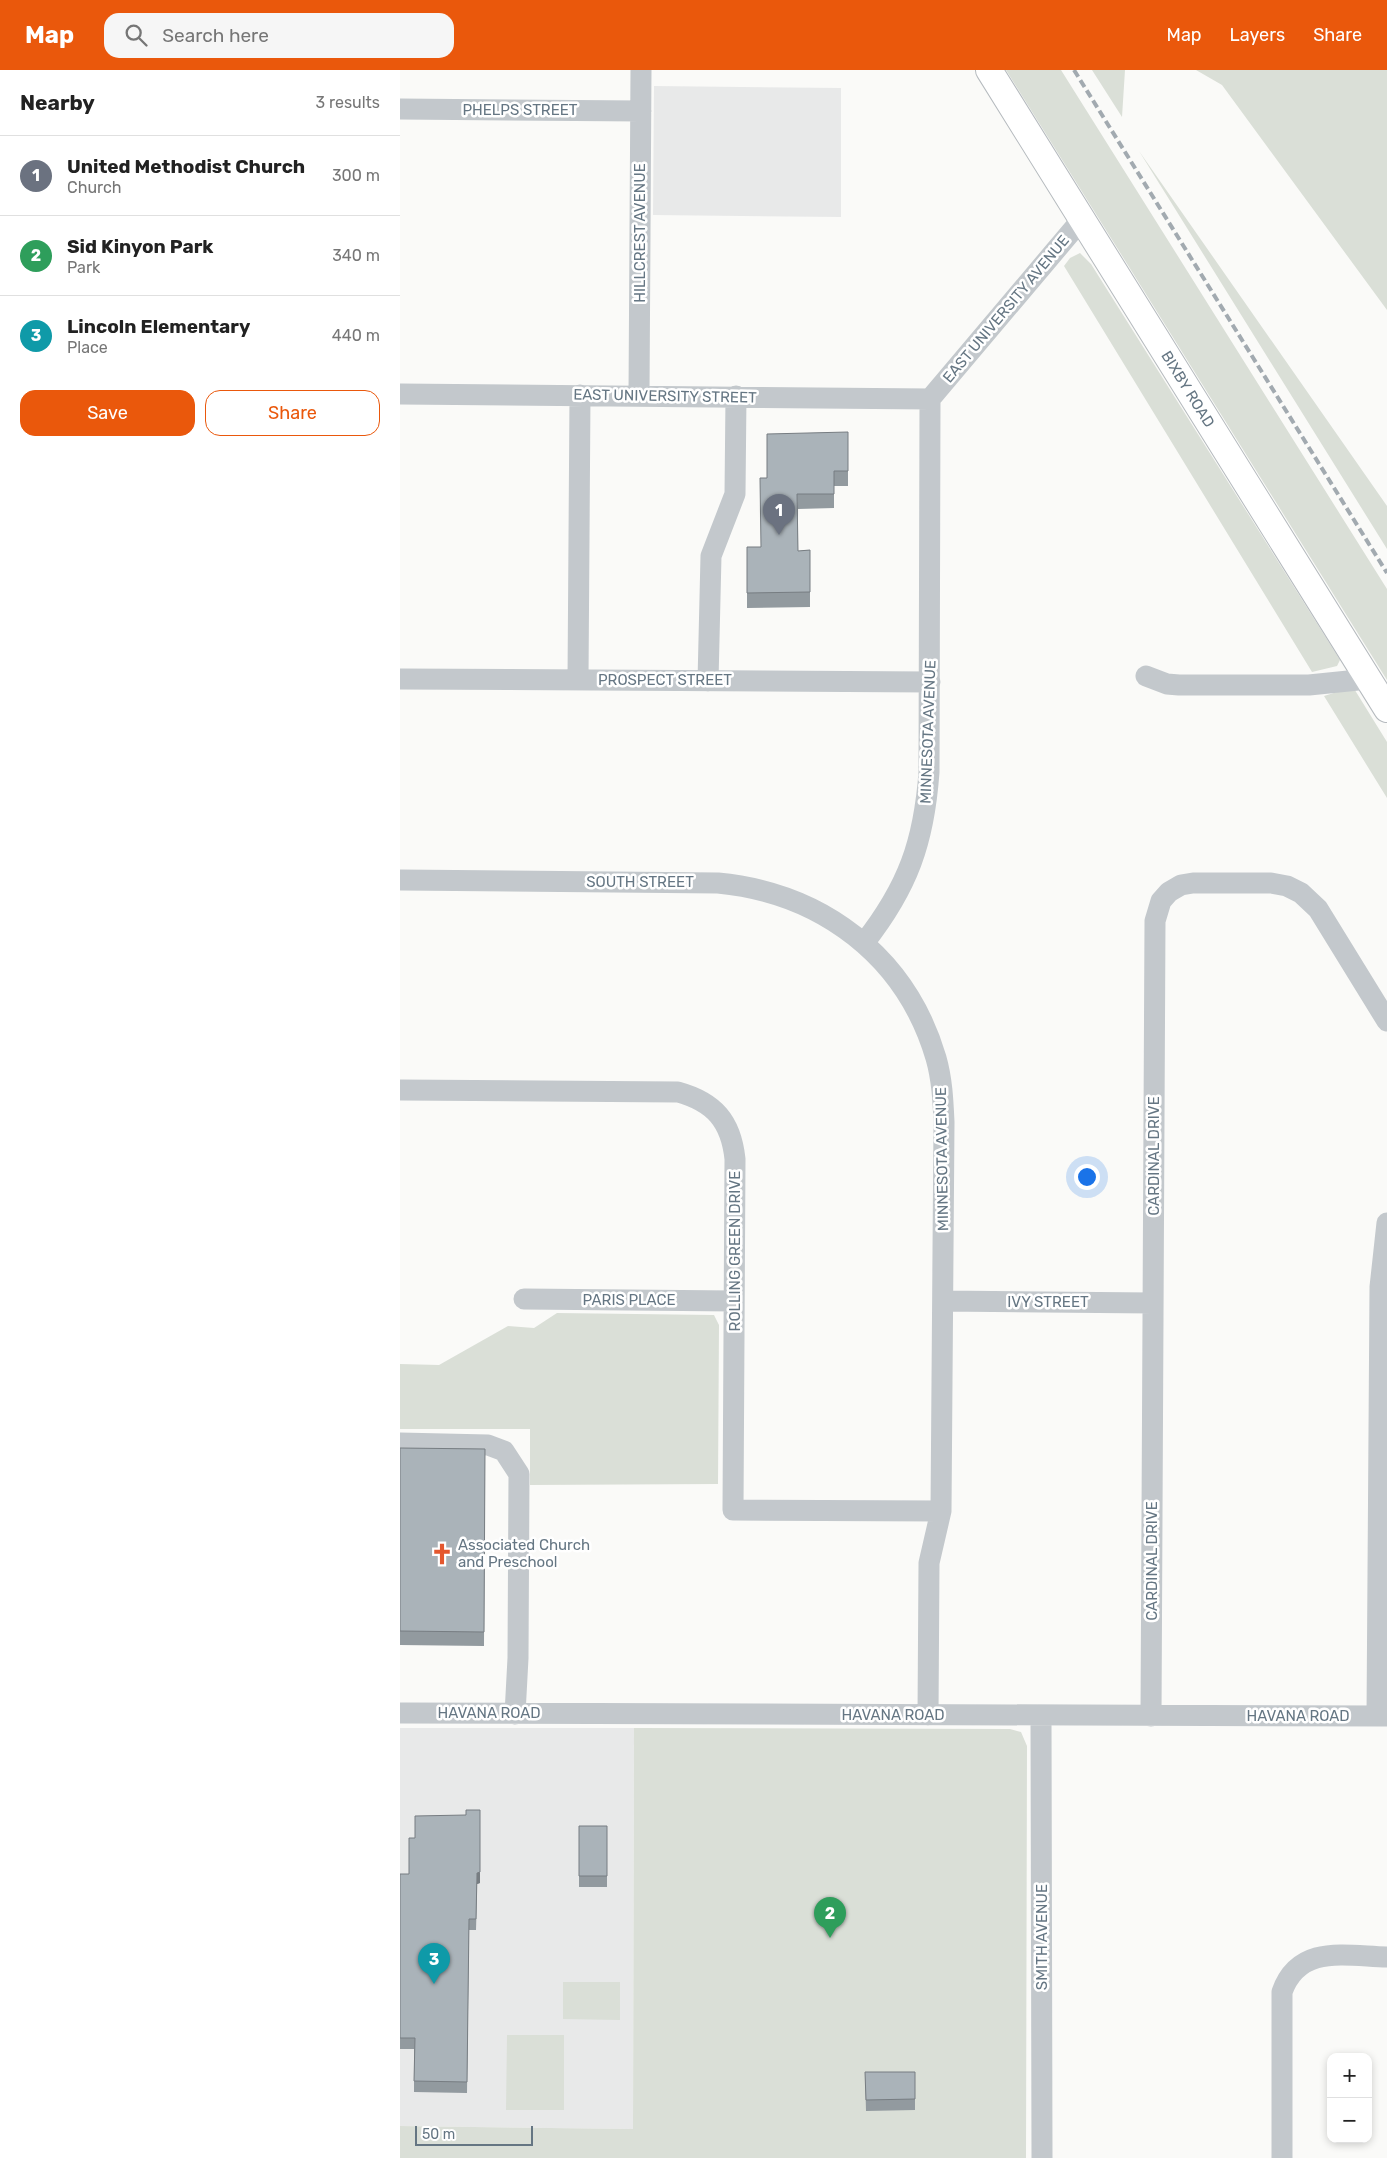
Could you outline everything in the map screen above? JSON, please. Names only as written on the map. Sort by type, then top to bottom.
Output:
[{"type":"main road","name":"BIXBY ROAD","points":[[989,70],[1387,709]]},
{"type":"street","name":"HILLCREST AVENUE","points":[[639,395],[641,70]]},
{"type":"street","name":"PHELPS STREET","points":[[400,109],[641,110]]},
{"type":"street","name":"EAST UNIVERSITY AVENUE","points":[[930,399],[1082,220]]},
{"type":"street","name":"EAST UNIVERSITY STREET","points":[[400,394],[930,399]]},
{"type":"street","points":[[578,680],[580,395]]},
{"type":"street","points":[[708,681],[711,556],[736,494],[736,396]]},
{"type":"street","name":"MINNESOTA AVENUE","points":[[928,1715],[929,1563],[941,1511],[944,1122],[942,1090],[936,1058],[925,1028],[910,999],[897,979],[864,943],[895,900],[910,868],[919,842],[926,807],[929,772],[930,682],[930,399]]},
{"type":"street","points":[[1146,676],[1167,684],[1179,685],[1309,685],[1368,679]]},
{"type":"street","name":"PROSPECT STREET","points":[[400,678],[930,682]]},
{"type":"street","name":"SOUTH STREET","points":[[400,880],[718,883],[742,885],[774,892],[804,904],[832,919],[864,943]]},
{"type":"street","name":"CARDINAL DRIVE","points":[[1151,1716],[1155,921],[1161,901],[1169,892],[1181,885],[1194,883],[1271,883],[1287,886],[1301,893],[1318,909],[1387,1021]]},
{"type":"street","name":"ROLLING GREEN DRIVE","points":[[400,1090],[678,1092],[694,1096],[708,1104],[724,1123],[734,1145],[733,1510],[941,1511]]},
{"type":"street","points":[[1382,1716],[1380,1286],[1387,1223]]},
{"type":"street","name":"PARIS PLACE","points":[[524,1299],[734,1301]]},
{"type":"street","name":"IVY STREET","points":[[943,1302],[1153,1303]]},
{"type":"street","points":[[400,1443],[488,1446],[504,1451],[519,1474],[518,1658],[515,1714]]},
{"type":"street","name":"HAVANA ROAD","points":[[400,1713],[1382,1716]]},
{"type":"street","name":"SMITH AVENUE","points":[[1042,1716],[1042,2158]]},
{"type":"street","points":[[1282,2158],[1282,1992],[1286,1980],[1302,1962],[1314,1957],[1387,1957]]},
{"type":"shaded area","points":[[1006,70],[1061,70],[1387,589],[1387,680]]},
{"type":"shaded area","points":[[1092,70],[1125,70],[1122,117]]},
{"type":"shaded area","points":[[1196,70],[1387,70],[1387,310],[1222,85]]},
{"type":"shaded area","points":[[654,86],[841,88],[841,217],[653,215]]},
{"type":"shaded area","points":[[1139,151],[1387,506],[1387,549]]},
{"type":"shaded area","points":[[1080,253],[1091,264],[1340,660],[1337,666],[1312,672],[1064,266],[1070,258]]},
{"type":"shaded area","points":[[1353,687],[1387,742],[1387,798],[1324,696]]},
{"type":"shaded area","points":[[557,1313],[714,1315],[719,1325],[718,1484],[530,1485],[530,1429],[400,1429],[400,1364],[439,1365],[508,1326],[534,1328]]},
{"type":"shaded area","points":[[400,1728],[634,1728],[633,2129],[400,2126]]},
{"type":"shaded area","points":[[634,1728],[1010,1729],[1021,1732],[1027,1746],[1026,2158],[400,2158],[400,2126],[633,2129]]},
{"type":"shaded area","points":[[563,1982],[620,1982],[620,2020],[563,2019]]},
{"type":"shaded area","points":[[507,2035],[564,2035],[564,2110],[506,2110]]},
{"type":"building","points":[[848,432],[848,471],[834,471],[834,494],[797,494],[798,551],[810,550],[810,592],[747,593],[747,547],[761,547],[760,478],[767,478],[767,434]]},
{"type":"building","name":"Associated Church and Preschool","points":[[400,1448],[485,1449],[484,1632],[400,1631]]},
{"type":"building","points":[[466,1810],[480,1810],[480,1872],[477,1873],[476,1919],[469,1919],[467,2082],[414,2081],[415,2038],[400,2038],[400,1874],[409,1874],[409,1838],[415,1838],[415,1816],[466,1815]]},
{"type":"building","points":[[579,1826],[607,1826],[607,1876],[579,1876]]},
{"type":"building","points":[[865,2072],[915,2072],[915,2099],[866,2100]]},
{"type":"railway","points":[[1074,70],[1387,573]]},
{"type":"place","name":"United Methodist Church","points":[[779,535]]},
{"type":"place","name":"Associated Church and Preschool","points":[[442,1554]]},
{"type":"place","name":"Sid Kinyon Park","points":[[830,1938]]},
{"type":"place","name":"Lincoln Elementary","points":[[434,1984]]}]
